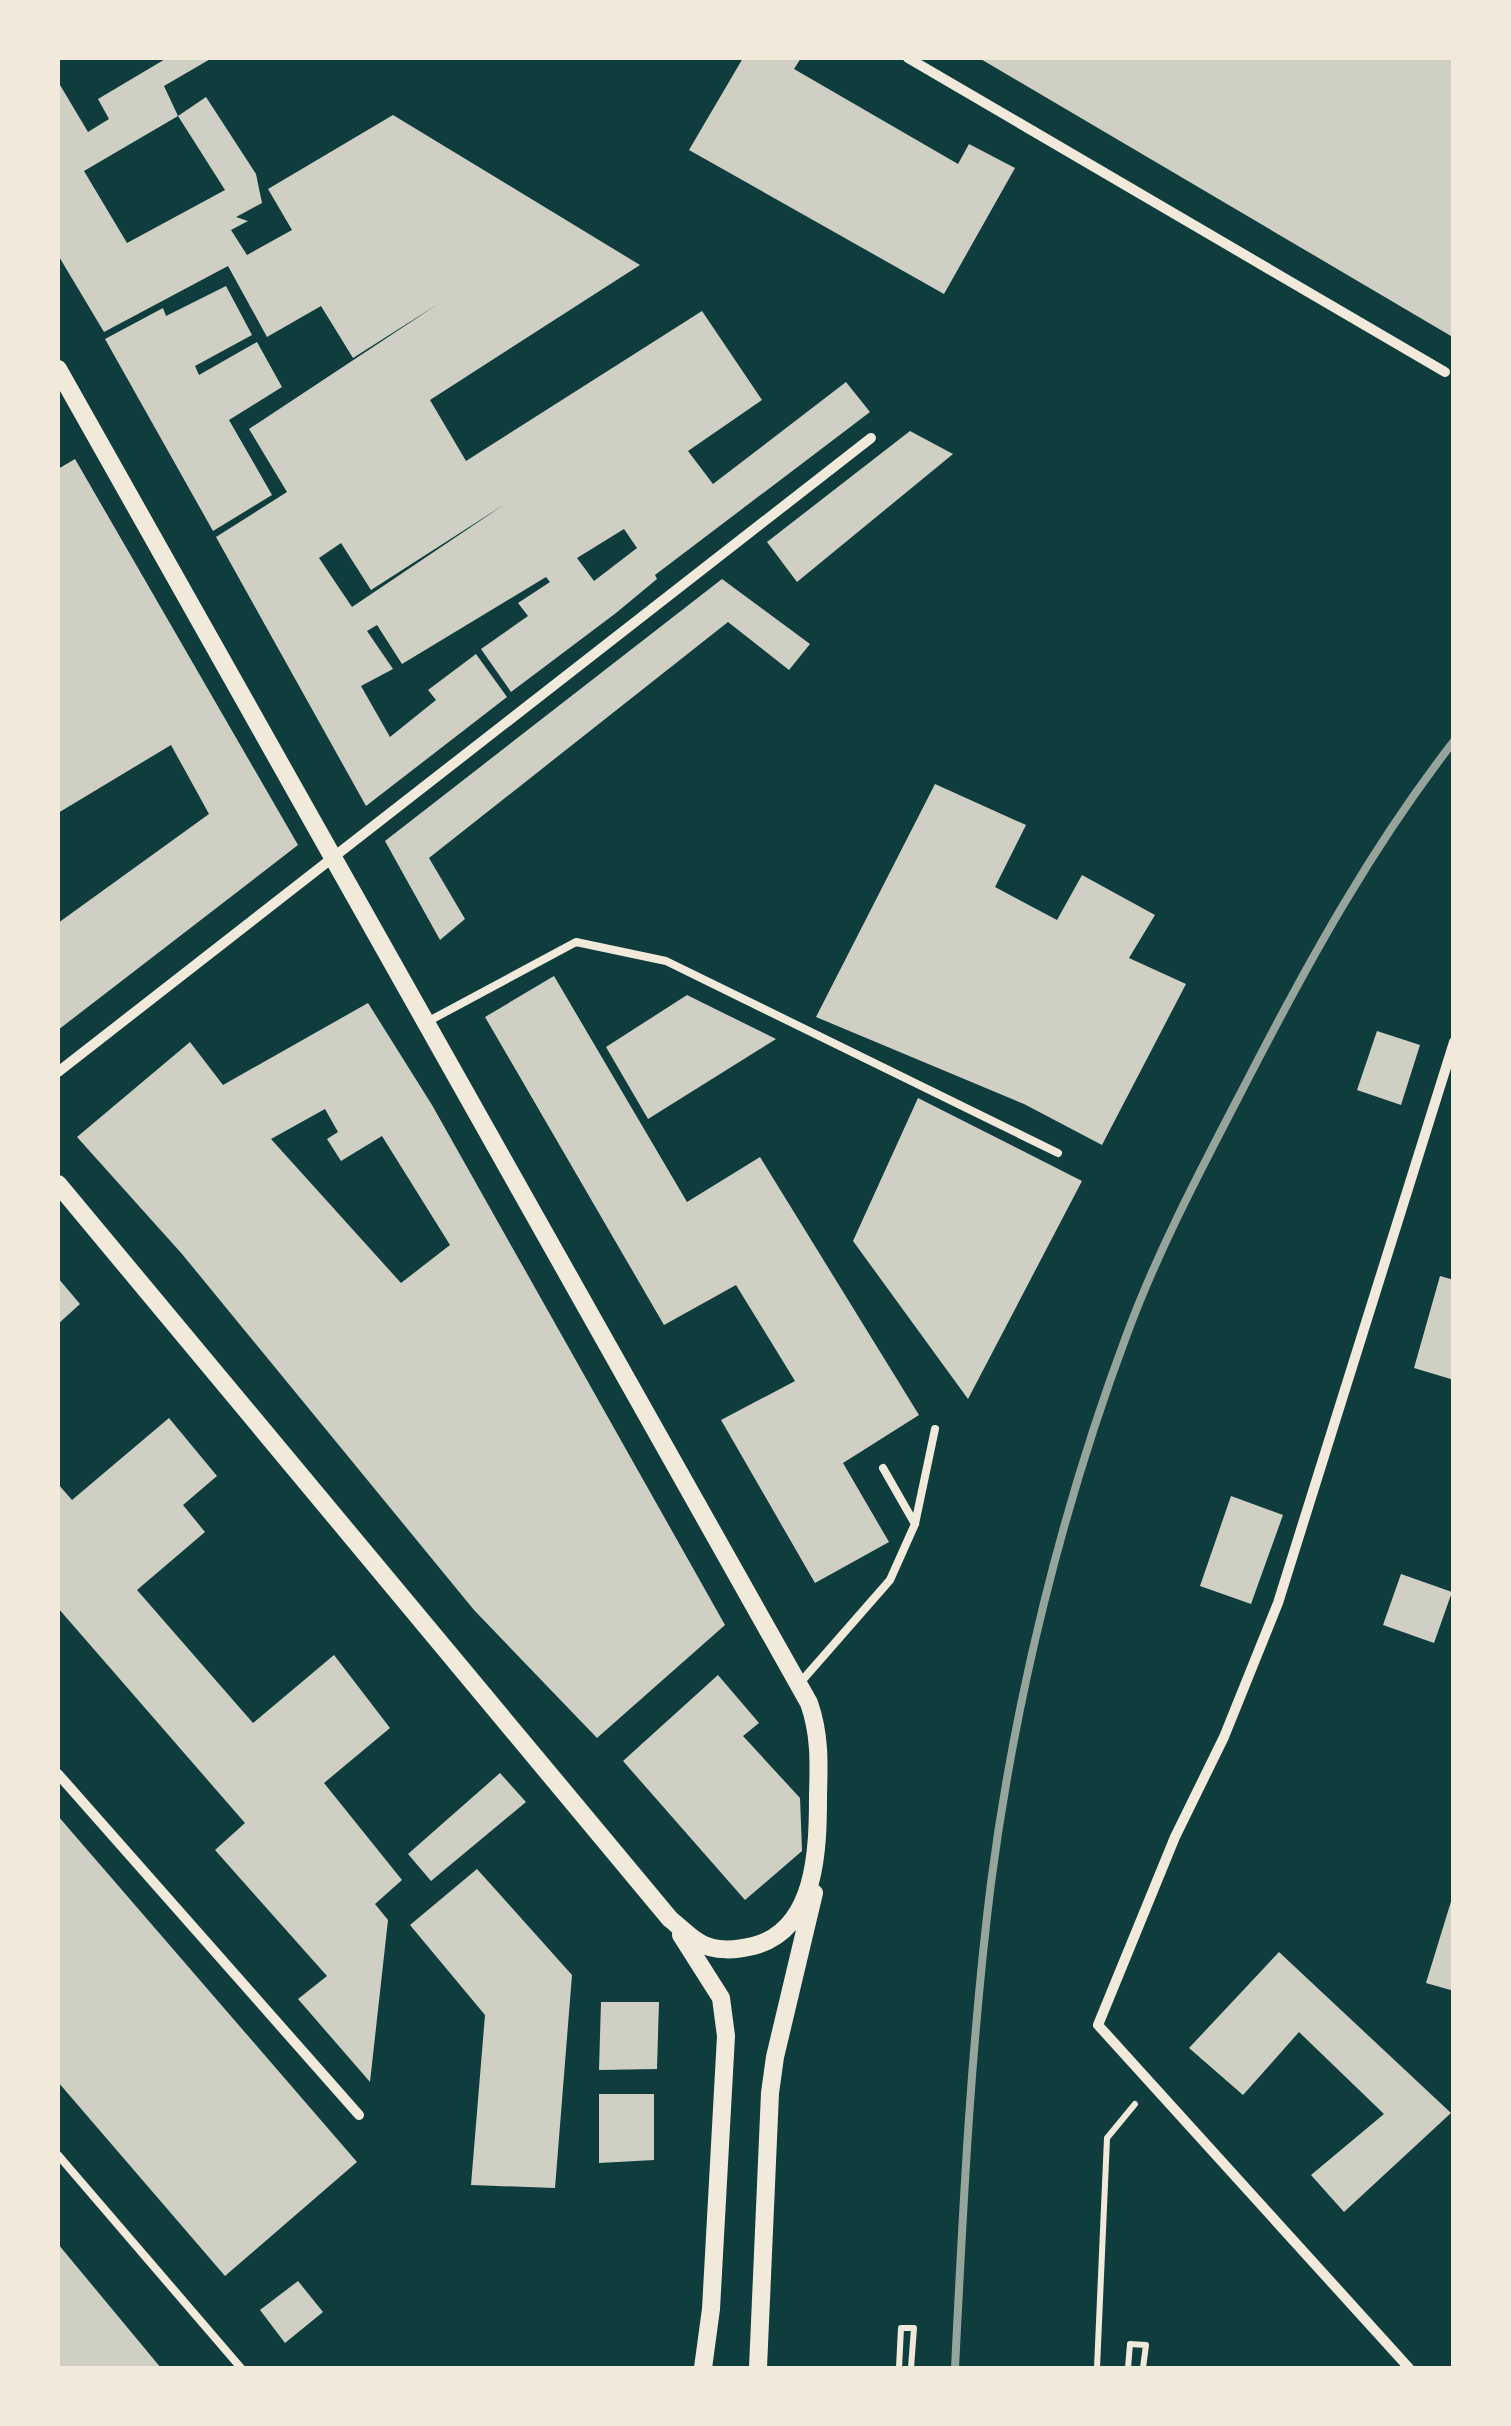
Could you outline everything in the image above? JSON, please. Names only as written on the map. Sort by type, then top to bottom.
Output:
[{"type":"street","points":[[908,58],[1445,372]]},
{"type":"street","points":[[58,369],[800,1684],[818,1726],[814,1897],[778,2042],[770,2093],[758,2368]]},
{"type":"street","points":[[58,1072],[872,438]]},
{"type":"street","points":[[1409,2368],[1098,2025],[1278,1603],[1454,1042]]},
{"type":"street","points":[[58,1184],[670,1919],[721,1998],[726,2036],[703,2368]]},
{"type":"street","points":[[58,1774],[359,2115]]},
{"type":"street","points":[[670,1919],[702,1945],[736,1950],[767,1942],[792,1922],[810,1887],[818,1853]]},
{"type":"lane","points":[[427,1022],[576,942],[666,961],[1058,1153]]},
{"type":"lane","points":[[800,1684],[890,1580],[914,1524],[935,1429]]},
{"type":"lane","points":[[882,1468],[914,1524]]},
{"type":"lane","points":[[58,2155],[241,2368]]},
{"type":"path","points":[[1098,2368],[1107,2138],[1152,2084]]},
{"type":"path","points":[[898,2368],[901,2328],[914,2328],[911,2368]]},
{"type":"path","points":[[1128,2368],[1130,2344],[1146,2345],[1143,2368]]},
{"type":"building","points":[[167,58],[212,58],[164,86],[178,116],[206,97],[256,174],[262,203],[236,217],[248,221],[231,230],[247,255],[292,230],[268,189],[393,115],[640,265],[430,400],[466,461],[702,311],[762,400],[688,451],[713,484],[846,382],[870,412],[655,575],[657,579],[616,613],[511,692],[481,649],[528,616],[518,603],[550,582],[546,577],[402,664],[377,625],[367,631],[393,669],[361,686],[390,737],[436,700],[428,690],[476,654],[507,697],[366,806],[216,537],[287,492],[249,429],[438,304],[353,358],[321,306],[267,337],[228,266],[104,332],[58,255],[58,87],[88,132],[109,119],[98,99]],"holes":[[[178,116],[225,190],[127,243],[84,171]],[[505,504],[352,607],[319,558],[341,543],[371,590]],[[624,529],[637,548],[594,581],[577,558]]]},
{"type":"building","points":[[743,58],[801,58],[794,69],[958,164],[969,144],[1015,168],[944,294],[689,150]]},
{"type":"building","points":[[979,58],[1454,58],[1454,331],[1451,336]]},
{"type":"building","points":[[226,286],[252,335],[195,366],[199,375],[257,342],[282,387],[229,420],[272,495],[213,531],[105,339],[163,308],[166,316]]},
{"type":"building","points":[[910,431],[953,454],[797,582],[767,542]]},
{"type":"building","points":[[75,459],[298,845],[58,1030],[58,923],[209,814],[171,745],[58,813],[58,469]]},
{"type":"building","points":[[722,579],[810,644],[789,670],[728,622],[429,858],[465,919],[440,940],[385,841]]},
{"type":"building","points":[[935,784],[1026,825],[995,887],[1057,920],[1082,875],[1155,915],[1129,958],[1186,984],[1102,1145],[1024,1104],[816,1017]]},
{"type":"building","points":[[554,976],[687,1202],[760,1157],[919,1415],[843,1463],[889,1542],[815,1583],[721,1420],[795,1381],[736,1285],[664,1325],[485,1017]]},
{"type":"building","points":[[687,995],[776,1039],[648,1119],[606,1047]]},
{"type":"building","points":[[368,1003],[432,1105],[725,1625],[597,1738],[474,1610],[182,1254],[77,1137],[190,1042],[223,1085]],"holes":[[[325,1109],[338,1132],[327,1139],[341,1161],[382,1136],[450,1245],[401,1283],[271,1139]]]},
{"type":"building","points":[[1377,1031],[1420,1045],[1401,1105],[1357,1090]]},
{"type":"building","points":[[918,1098],[1082,1181],[968,1399],[853,1241]]},
{"type":"building","points":[[1440,1276],[1454,1280],[1454,1380],[1414,1368]]},
{"type":"building","points":[[58,1278],[80,1304],[58,1324]]},
{"type":"building","points":[[169,1418],[217,1476],[183,1505],[205,1532],[137,1590],[253,1723],[334,1655],[390,1728],[324,1783],[402,1880],[375,1904],[388,1920],[370,2082],[298,1999],[327,1976],[215,1850],[245,1823],[58,1608],[58,1484],[72,1500]]},
{"type":"building","points":[[1231,1496],[1283,1515],[1251,1604],[1200,1586]]},
{"type":"building","points":[[1401,1574],[1452,1592],[1434,1643],[1383,1625]]},
{"type":"building","points":[[718,1675],[759,1723],[743,1736],[800,1798],[802,1851],[745,1900],[623,1761]]},
{"type":"building","points":[[500,1773],[526,1802],[431,1881],[408,1854]]},
{"type":"building","points":[[58,1816],[357,2162],[225,2276],[58,2082]]},
{"type":"building","points":[[477,1869],[572,1975],[555,2188],[471,2185],[485,2015],[410,1925]]},
{"type":"building","points":[[1454,1895],[1454,1991],[1426,1983]]},
{"type":"building","points":[[1279,1952],[1451,2113],[1344,2212],[1311,2175],[1384,2114],[1299,2032],[1243,2095],[1189,2048]]},
{"type":"building","points":[[601,2002],[659,2002],[657,2069],[599,2070]]},
{"type":"building","points":[[599,2094],[654,2094],[654,2160],[599,2163]]},
{"type":"building","points":[[58,2244],[161,2368],[58,2368]]},
{"type":"building","points":[[298,2281],[323,2312],[285,2343],[260,2310]]},
{"type":"railway","points":[[955,2368],[973,2064],[991,1883],[1027,1674],[1082,1467],[1140,1301],[1217,1139],[1344,904],[1396,821],[1454,741]]}]
